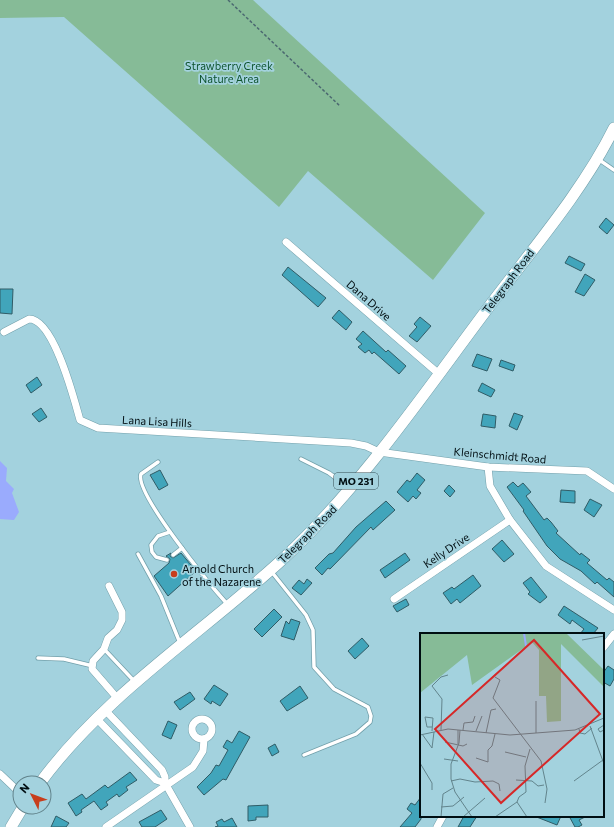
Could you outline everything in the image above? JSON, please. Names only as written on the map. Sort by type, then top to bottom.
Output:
[{"type":"main road","name":"Telegraph Road","points":[[47,775],[101,715],[136,683],[270,570],[310,532],[349,489],[439,374],[582,183],[614,128]]},
{"type":"main road","points":[[11,827],[19,815]]},
{"type":"street","name":"Dana Drive","points":[[286,242],[439,374]]},
{"type":"street","name":"Lana Lisa Hills","points":[[4,332],[29,319],[40,322],[59,355],[80,420],[98,428],[343,442],[366,446],[379,452]]},
{"type":"street","name":"Kleinschmidt Road","points":[[379,452],[488,467],[587,471],[614,489]]},
{"type":"street","points":[[488,467],[490,486],[510,520],[546,566],[614,610]]},
{"type":"street","name":"Kelly Drive","points":[[394,599],[510,520]]},
{"type":"street","points":[[109,586],[122,612],[122,620],[117,630],[108,638],[104,650],[93,661],[92,669],[118,699]]},
{"type":"street","points":[[604,647],[614,634]]},
{"type":"street","points":[[101,715],[156,780],[166,784]]},
{"type":"street","points":[[101,715],[158,765],[164,774],[166,784],[190,827]]},
{"type":"street","points":[[106,827],[166,784],[193,767],[199,760],[203,750],[204,739]]},
{"type":"street","points":[[0,774],[12,785]]},
{"type":"street","points":[[437,827],[442,817]]},
{"type":"lane","points":[[597,159],[614,170]]},
{"type":"lane","points":[[301,459],[329,474],[349,489]]},
{"type":"lane","points":[[158,462],[144,472],[140,477],[141,483],[170,532],[228,605]]},
{"type":"lane","points":[[167,560],[156,557],[152,545],[158,536],[170,532]]},
{"type":"lane","points":[[173,555],[182,548]]},
{"type":"lane","points":[[138,554],[161,596],[181,646]]},
{"type":"lane","points":[[270,570],[306,615],[313,630],[314,668],[334,689],[368,707],[371,716],[370,722],[356,734],[304,755]]},
{"type":"lane","points":[[104,650],[136,683]]},
{"type":"lane","points":[[38,658],[64,659],[93,666]]},
{"type":"path","points":[[228,0],[340,106]]},
{"type":"green space","name":"Strawberry Creek Nature Area","points":[[0,0],[253,0],[485,213],[433,280],[308,171],[279,207],[64,17],[0,18]]},
{"type":"water","points":[[0,461],[7,468],[6,481],[14,489],[12,493],[19,512],[14,520],[0,519]]},
{"type":"building","points":[[606,218],[614,225],[607,234],[599,227]]},
{"type":"building","points":[[569,256],[585,264],[581,271],[565,263]]},
{"type":"building","points":[[288,267],[326,298],[318,307],[282,275]]},
{"type":"building","points":[[585,274],[595,280],[584,296],[575,292]]},
{"type":"building","points":[[0,289],[13,289],[12,314],[0,313]]},
{"type":"building","points":[[339,310],[352,322],[346,330],[332,318]]},
{"type":"building","points":[[420,317],[431,326],[417,342],[409,336],[417,327],[414,324]]},
{"type":"building","points":[[363,331],[386,352],[388,350],[406,366],[399,374],[374,352],[372,354],[369,350],[365,353],[358,347],[362,344],[356,339]]},
{"type":"building","points":[[477,354],[492,359],[487,371],[472,366]]},
{"type":"building","points":[[501,360],[515,365],[513,371],[499,366]]},
{"type":"building","points":[[37,377],[42,385],[31,393],[26,385]]},
{"type":"building","points":[[482,383],[495,390],[491,397],[478,391]]},
{"type":"building","points":[[41,408],[47,417],[39,422],[32,414]]},
{"type":"building","points":[[514,413],[523,416],[517,430],[509,426]]},
{"type":"building","points":[[483,414],[496,416],[495,428],[481,426]]},
{"type":"building","points":[[160,470],[168,485],[159,490],[150,475]]},
{"type":"building","points":[[417,473],[425,480],[417,490],[421,493],[416,499],[413,496],[408,502],[397,492],[407,480],[410,482]]},
{"type":"building","points":[[513,482],[518,487],[523,483],[531,492],[526,496],[544,520],[547,518],[558,531],[556,533],[580,555],[581,553],[590,560],[587,563],[607,580],[609,578],[614,582],[614,597],[597,582],[595,584],[581,571],[560,559],[547,546],[507,487]]},
{"type":"building","points":[[449,485],[455,491],[450,497],[444,491]]},
{"type":"building","points":[[561,490],[575,491],[575,503],[560,502]]},
{"type":"building","points":[[590,499],[602,505],[594,517],[584,510]]},
{"type":"building","points":[[386,501],[395,510],[373,530],[371,527],[330,569],[328,568],[322,575],[315,568],[329,554],[333,553],[356,527]]},
{"type":"building","points":[[502,540],[514,554],[504,562],[492,549]]},
{"type":"building","name":"Arnold Church of the Nazarene","points":[[171,553],[170,556],[173,558],[181,553],[196,571],[168,596],[154,576],[169,563],[170,559],[166,556]]},
{"type":"building","points":[[405,553],[410,560],[385,578],[380,570]]},
{"type":"building","points":[[473,575],[481,586],[460,603],[457,599],[451,604],[443,593],[452,587],[454,589]]},
{"type":"building","points":[[531,577],[547,597],[540,603],[528,594],[530,592],[523,583]]},
{"type":"building","points":[[307,579],[312,583],[301,595],[292,588],[299,580],[304,584]]},
{"type":"building","points":[[406,599],[409,605],[397,612],[393,606]]},
{"type":"building","points":[[564,606],[598,628],[594,633],[581,633],[584,629],[572,620],[570,624],[558,615]]},
{"type":"building","points":[[274,609],[282,617],[262,637],[254,629]]},
{"type":"building","points":[[291,619],[300,622],[294,640],[281,636],[286,621],[289,624]]},
{"type":"building","points":[[362,638],[369,646],[355,659],[348,651]]},
{"type":"building","points":[[608,666],[614,670],[614,679],[610,686],[604,683],[604,672]]},
{"type":"building","points":[[214,685],[228,694],[220,706],[212,701],[211,704],[204,699]]},
{"type":"building","points":[[300,686],[308,698],[287,711],[280,701]]},
{"type":"building","points":[[190,692],[195,699],[180,710],[174,702]]},
{"type":"building","points":[[168,721],[177,725],[171,739],[162,735]]},
{"type":"building","points":[[239,731],[250,737],[226,780],[223,779],[204,795],[197,787],[211,773],[216,765],[219,766],[228,750],[223,747],[227,740],[232,743]]},
{"type":"building","points":[[275,744],[279,752],[272,756],[268,748]]},
{"type":"building","points":[[130,772],[137,780],[126,787],[128,790],[119,797],[117,794],[106,802],[108,805],[101,810],[94,801],[81,810],[82,812],[76,816],[68,803],[82,794],[86,799],[105,785],[108,788]]},
{"type":"building","points":[[420,798],[421,819],[415,827],[400,827],[412,813],[407,809],[411,803],[415,805]]},
{"type":"building","points":[[268,805],[268,817],[256,817],[256,820],[248,821],[248,806]]},
{"type":"building","points":[[161,810],[167,819],[155,827],[142,827],[139,822]]},
{"type":"building","points":[[56,816],[69,823],[66,827],[51,827]]},
{"type":"building","points":[[463,817],[476,817],[470,827],[458,827]]},
{"type":"building","points":[[537,817],[561,817],[557,825]]},
{"type":"building","points":[[570,817],[585,817],[579,820],[582,825],[575,827]]},
{"type":"building","points":[[232,818],[237,827],[215,827],[218,826],[216,822],[222,819],[224,822]]},
{"type":"place","name":"Arnold Church of the Nazarene","points":[[174,574]]}]
